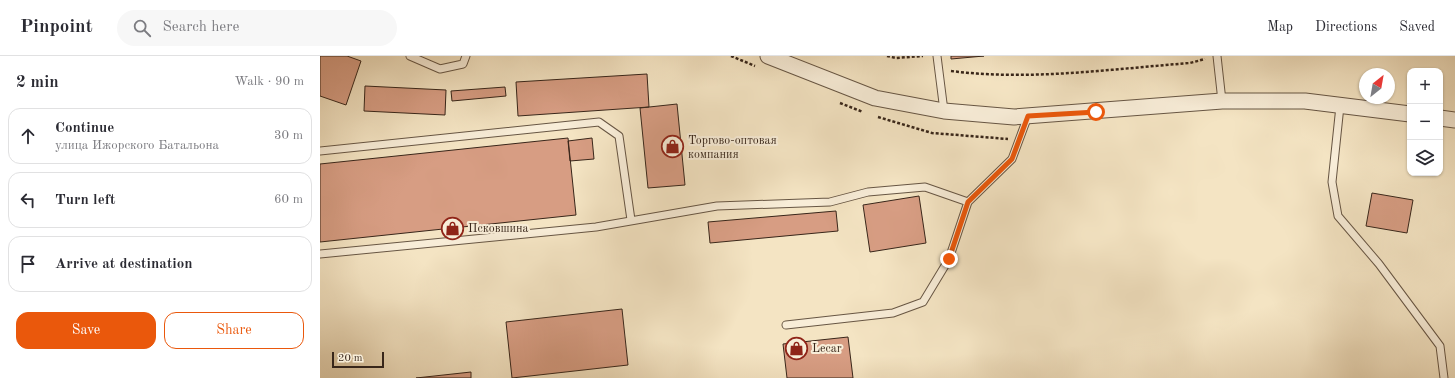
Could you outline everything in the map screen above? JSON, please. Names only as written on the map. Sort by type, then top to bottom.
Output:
[{"type":"street","points":[[768,56],[875,98],[944,111],[1014,117],[1222,101],[1305,101],[1407,114]]},
{"type":"street","points":[[1443,118],[1455,120]]},
{"type":"lane","points":[[410,56],[440,69],[463,64],[466,56]]},
{"type":"lane","points":[[937,56],[944,111]]},
{"type":"lane","points":[[1217,56],[1222,101]]},
{"type":"lane","points":[[1340,106],[1332,182],[1338,216],[1379,264],[1440,346],[1444,378]]},
{"type":"lane","points":[[786,325],[893,314],[922,302],[949,259],[968,202],[1012,159],[1028,116]]},
{"type":"lane","points":[[320,151],[599,122],[619,136],[631,220]]},
{"type":"lane","points":[[320,254],[596,227],[717,206],[830,202],[868,192],[925,187],[968,202]]},
{"type":"path","points":[[887,56],[896,58],[923,56]]},
{"type":"path","points":[[939,69],[985,75],[1053,73],[1190,63],[1217,56]]},
{"type":"building","points":[[320,56],[347,56],[361,61],[346,105],[320,96]]},
{"type":"building","points":[[951,56],[984,56],[951,59]]},
{"type":"building","points":[[647,74],[649,107],[518,116],[516,82]]},
{"type":"building","points":[[365,86],[446,90],[445,115],[364,111]]},
{"type":"building","points":[[505,87],[506,96],[452,101],[451,91]]},
{"type":"building","points":[[677,104],[685,185],[648,188],[640,108]]},
{"type":"building","points":[[568,138],[576,215],[320,242],[320,164]]},
{"type":"building","points":[[592,138],[594,159],[570,161],[568,141]]},
{"type":"building","points":[[1372,193],[1413,200],[1407,233],[1366,226]]},
{"type":"building","points":[[919,196],[926,243],[870,252],[863,205]]},
{"type":"building","points":[[836,211],[838,231],[710,243],[708,222]]},
{"type":"building","points":[[622,309],[628,365],[512,378],[506,322]]},
{"type":"building","points":[[848,337],[853,378],[787,378],[783,344]]},
{"type":"building","points":[[471,372],[471,378],[416,378]]},
{"type":"place","name":"Торгово-оптовая компания","points":[[672,147]]},
{"type":"place","name":"Псковшина","points":[[452,228]]},
{"type":"place","name":"Lecar","points":[[796,348]]},
{"type":"route","points":[[949,259],[968,202],[1012,159],[1028,116],[1096,112]]}]
